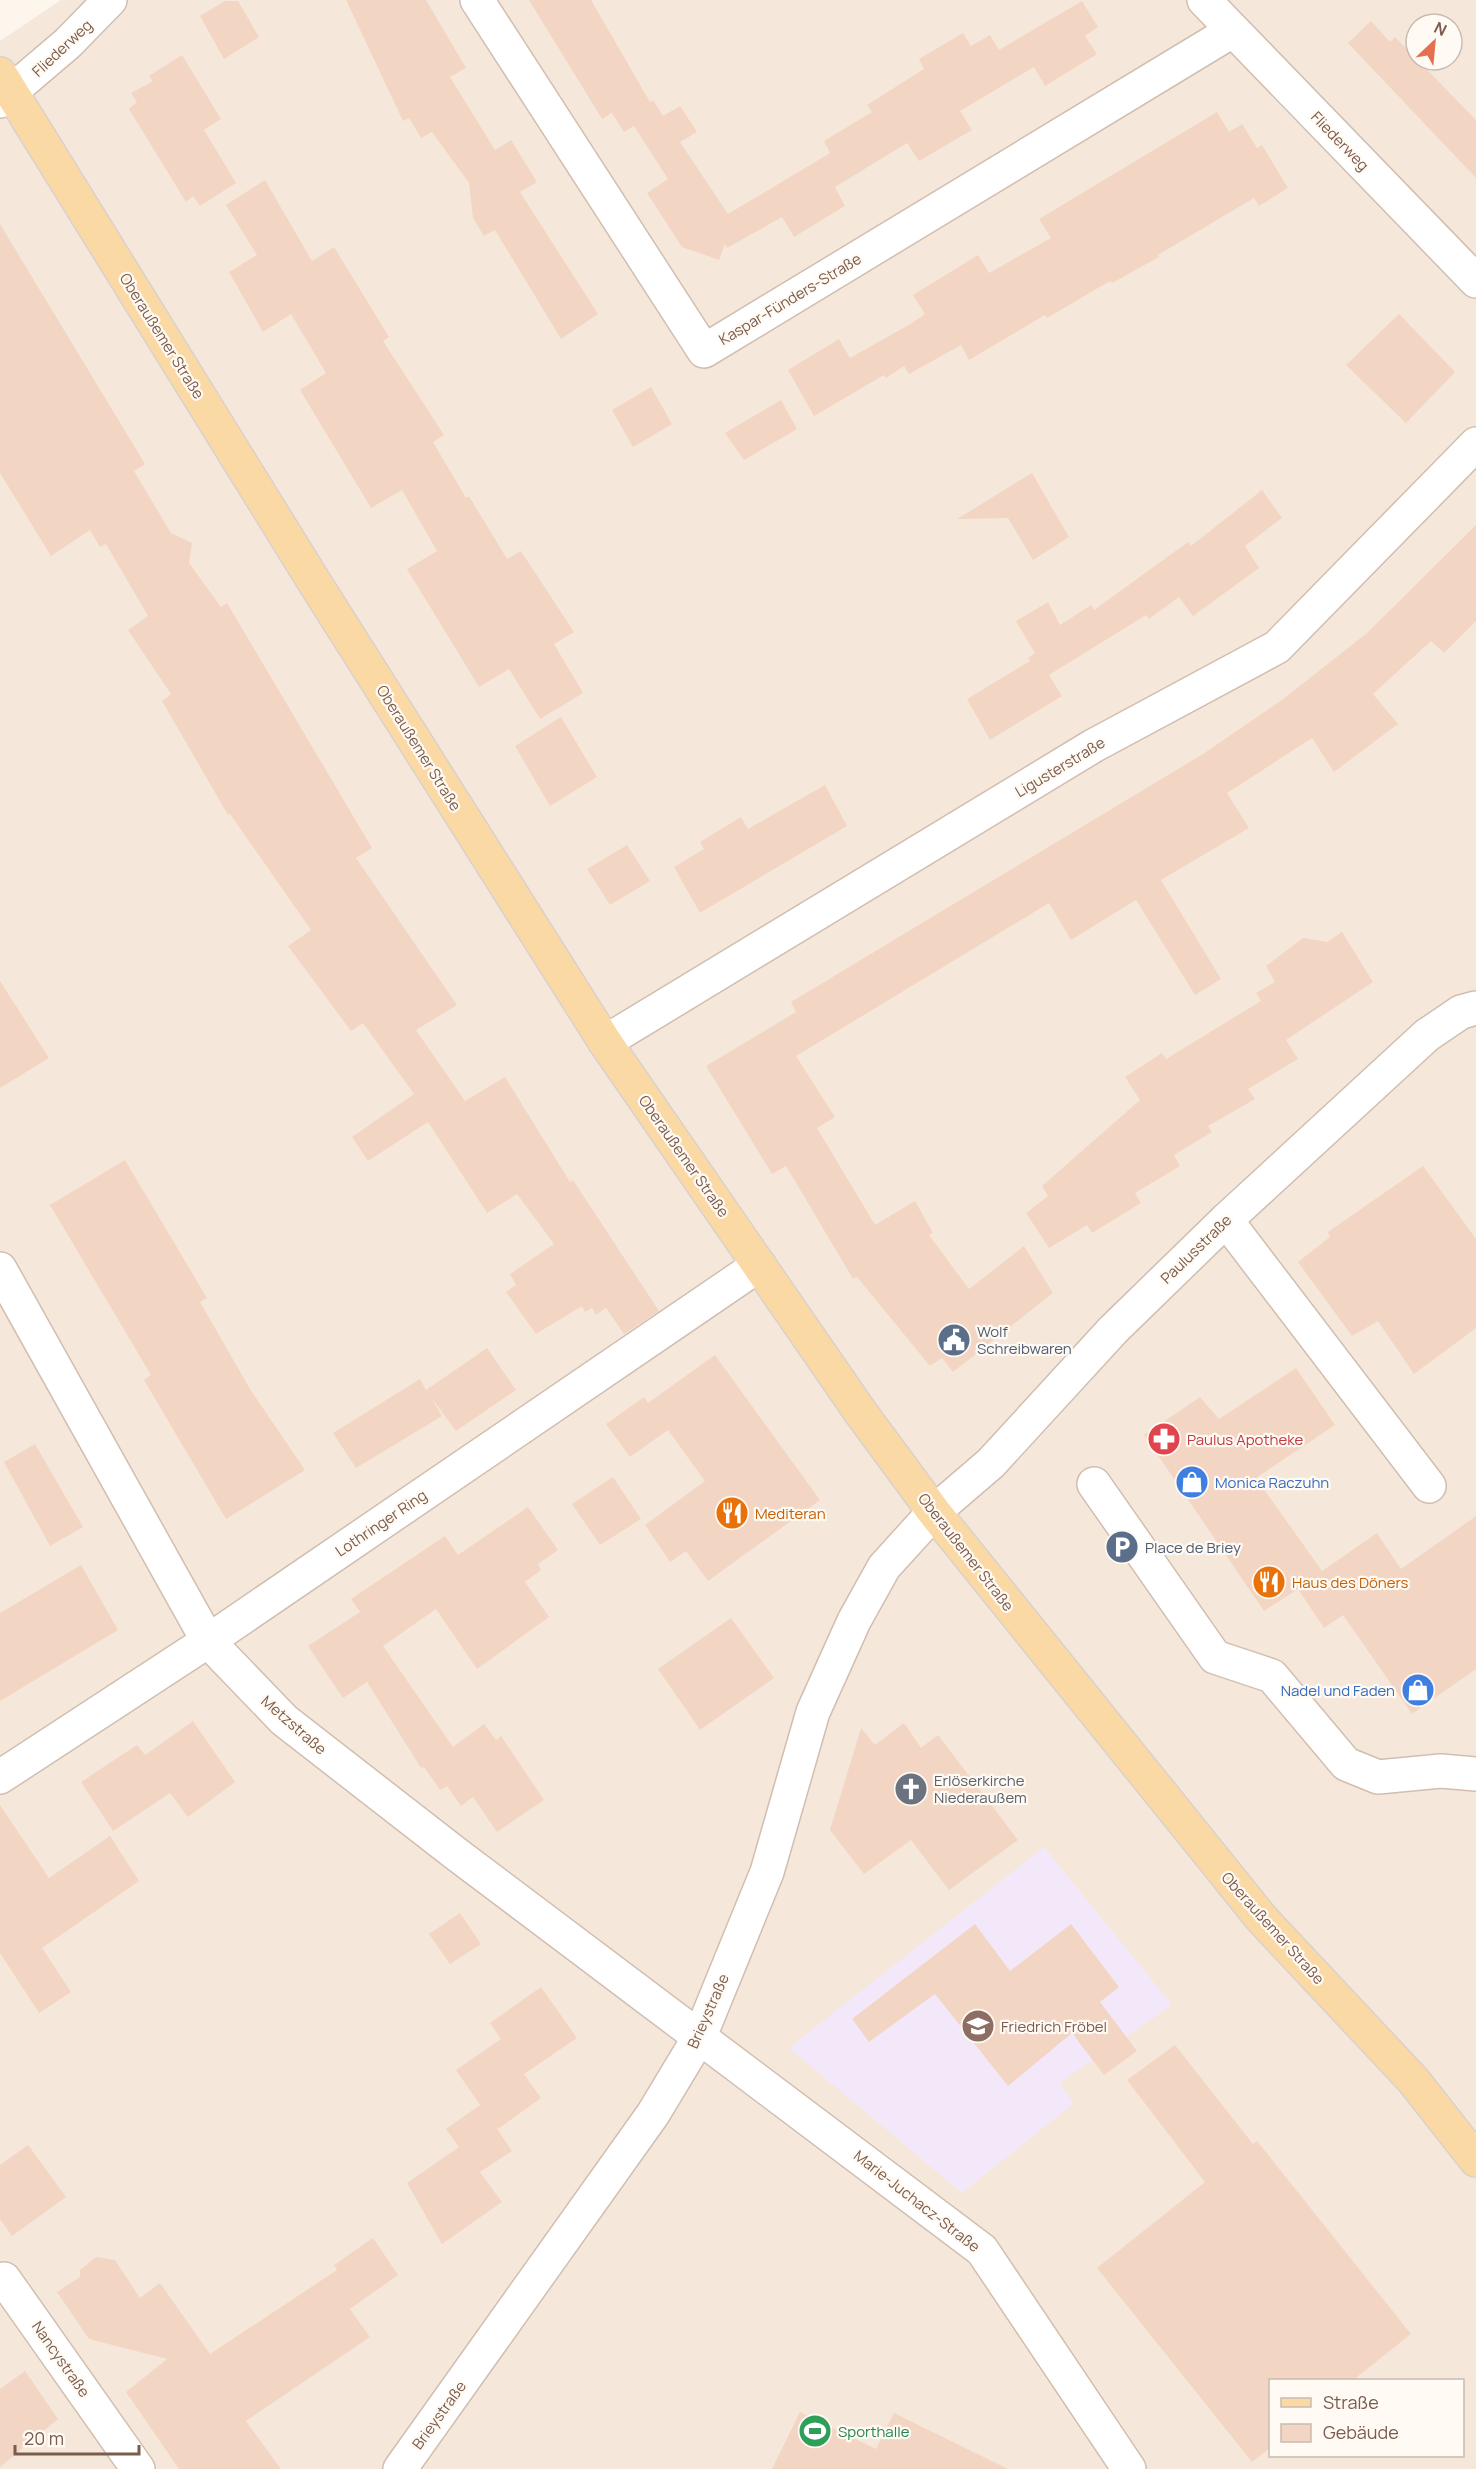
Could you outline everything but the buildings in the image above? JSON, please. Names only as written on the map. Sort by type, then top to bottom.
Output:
[{"type":"main road","name":"Oberaußemer Straße","points":[[4,90],[604,1042],[861,1413],[934,1512],[1262,1919],[1413,2080],[1476,2160]]},
{"type":"street","name":"Fliederweg","points":[[4,90],[68,43],[110,0]]},
{"type":"street","name":"Kaspar-Fünders-Straße","points":[[477,0],[704,351],[1232,31]]},
{"type":"street","name":"Fliederweg","points":[[1204,0],[1476,281]]},
{"type":"street","name":"Ligusterstraße","points":[[604,1042],[1093,746],[1277,647],[1476,444]]},
{"type":"street","name":"Paulusstraße","points":[[934,1512],[990,1463],[1113,1330],[1226,1220],[1427,1035],[1461,1012],[1476,1008]]},
{"type":"street","points":[[1226,1220],[1430,1486]]},
{"type":"street","name":"Lothringer Ring","points":[[0,1777],[208,1641],[619,1362],[759,1264]]},
{"type":"street","name":"Metzstraße","points":[[0,1269],[208,1641],[284,1720],[455,1853],[699,2036]]},
{"type":"street","points":[[1094,1484],[1215,1657],[1272,1676],[1346,1764],[1378,1778],[1441,1771],[1476,1774]]},
{"type":"street","name":"Brieystraße","points":[[400,2469],[647,2123],[699,2036],[767,1872],[813,1712],[854,1621],[884,1567],[934,1512]]},
{"type":"street","name":"Marie-Juchacz-Straße","points":[[699,2036],[982,2250],[1129,2469]]},
{"type":"street","name":"Nancystraße","points":[[4,2278],[138,2469]]},
{"type":"shaded area","points":[[61,0],[1476,0],[1476,2469],[0,2469],[0,41]]},
{"type":"shaded area","name":"Friedrich Fröbel","points":[[1044,1847],[1172,2005],[1059,2083],[1074,2103],[962,2193],[789,2048]]},
{"type":"place","name":"Wolf Schreibwaren","points":[[954,1340]]},
{"type":"place","name":"Paulus Apotheke","points":[[1164,1439]]},
{"type":"place","name":"Monica Raczuhn","points":[[1192,1482]]},
{"type":"place","name":"Mediteran","points":[[732,1513]]},
{"type":"place","name":"Place de Briey","points":[[1122,1547]]},
{"type":"place","name":"Haus des Döners","points":[[1269,1582]]},
{"type":"place","name":"Nadel und Faden","points":[[1418,1690]]},
{"type":"place","name":"Erlöserkirche Niederaußem","points":[[911,1789]]},
{"type":"place","name":"Friedrich Fröbel","points":[[978,2026]]},
{"type":"place","name":"Sporthalle","points":[[815,2431]]}]
